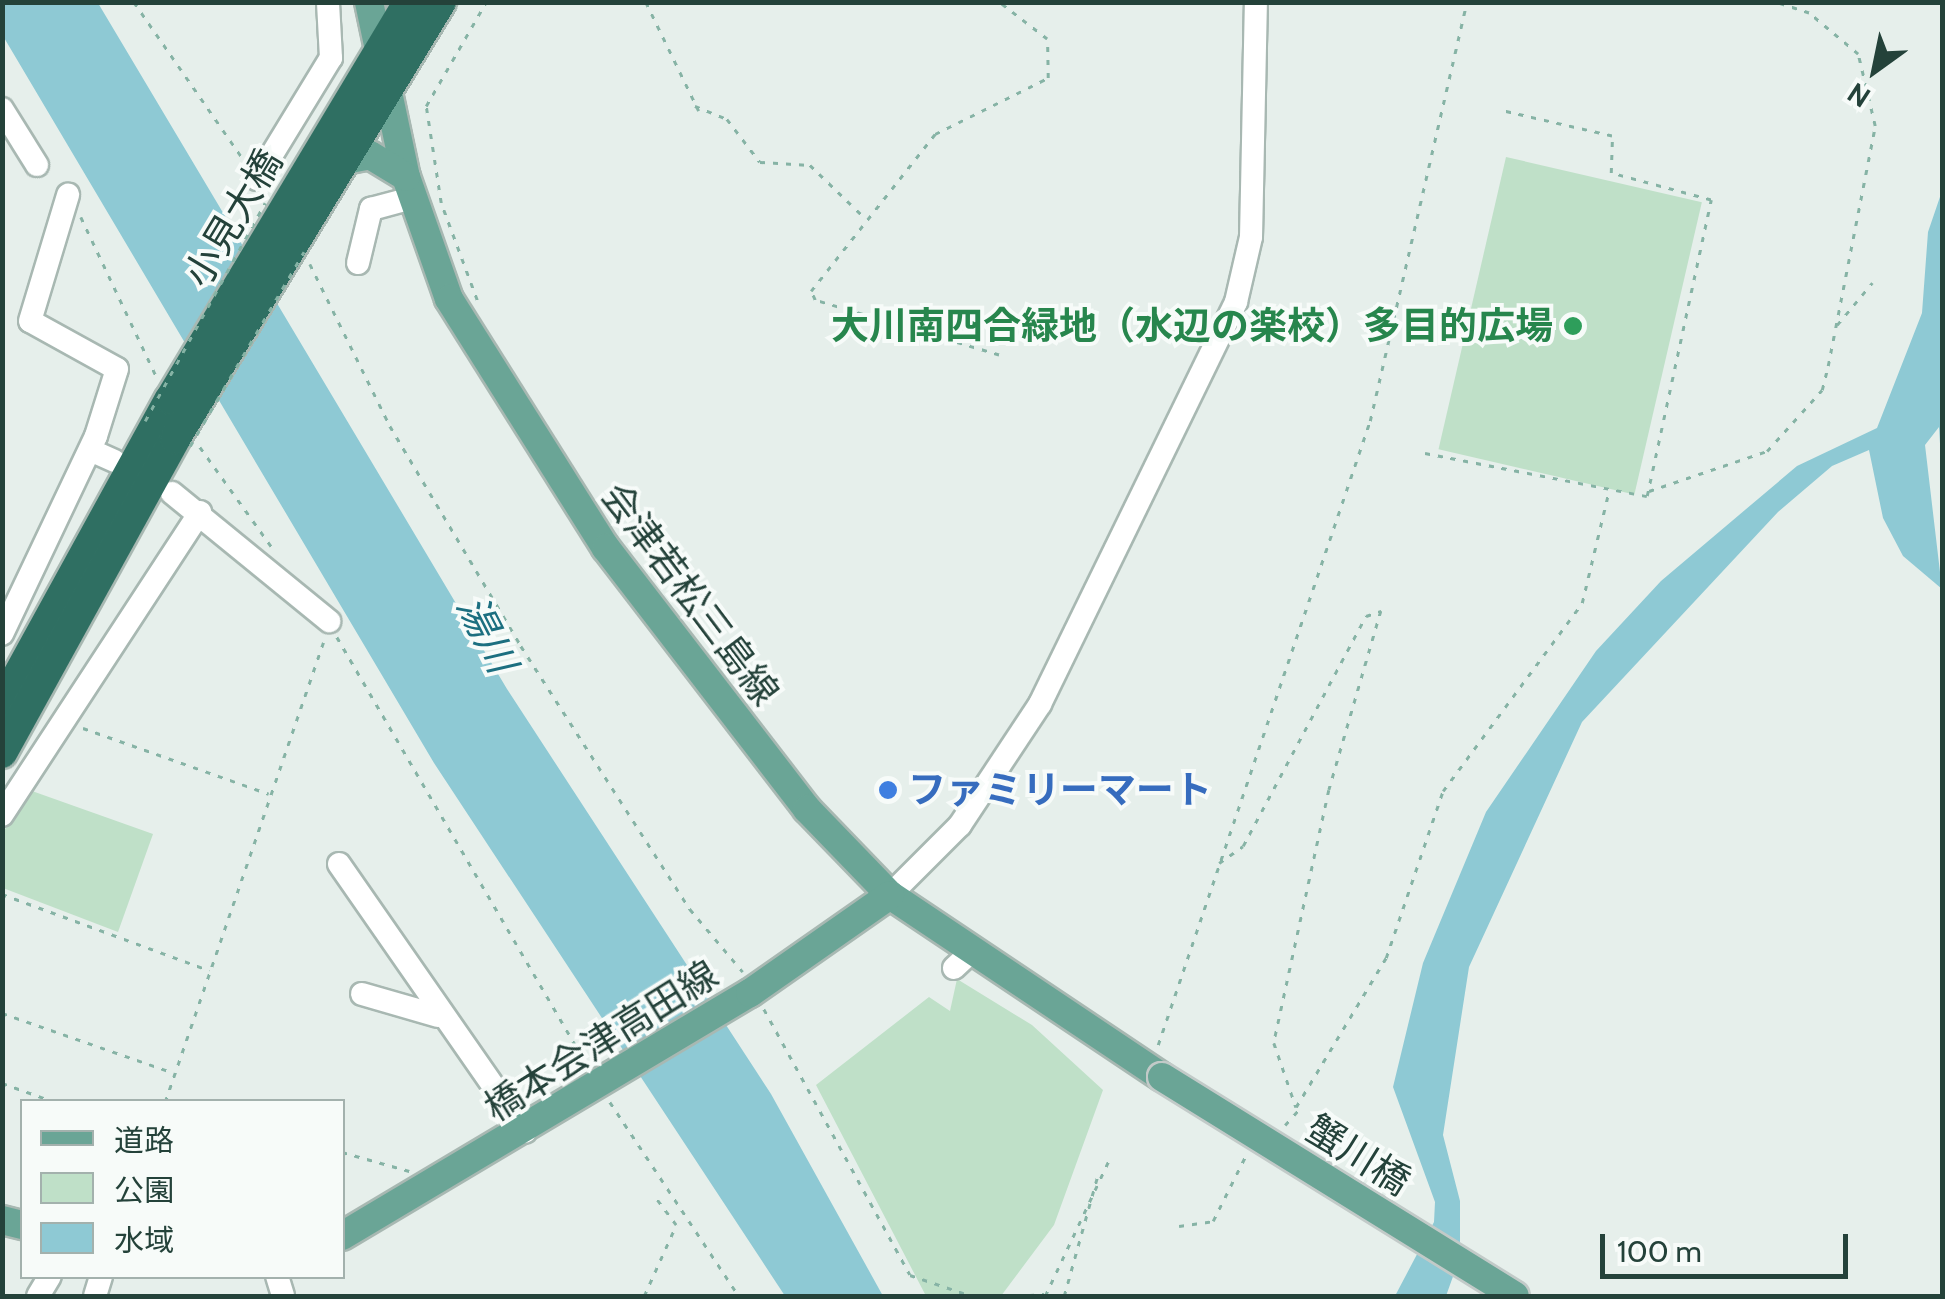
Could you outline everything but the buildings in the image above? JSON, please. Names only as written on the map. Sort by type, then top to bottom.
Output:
[{"type":"highway","name":"小見大橋","points":[[173,434],[289,228],[379,49],[409,2]]},
{"type":"highway","name":"小見大橋","points":[[173,434],[170,399],[289,228],[345,160],[386,84],[441,2]]},
{"type":"highway","points":[[2,704],[173,434]]},
{"type":"highway","points":[[2,753],[173,434]]},
{"type":"main road","name":"会津若松三島線","points":[[369,2],[409,188],[449,300],[547,466],[807,809],[890,895],[961,962],[1157,1067]]},
{"type":"main road","points":[[345,160],[370,155],[409,188]]},
{"type":"main road","name":"橋本会津高田線","points":[[345,1234],[525,1132],[753,991],[890,895]]},
{"type":"main road","name":"蟹川橋","points":[[1157,1067],[1514,1296]]},
{"type":"street","points":[[257,179],[330,58],[328,2]]},
{"type":"street","points":[[890,895],[960,825],[1040,704],[1236,302],[1251,237],[1256,2]]},
{"type":"street","points":[[2,109],[38,165]]},
{"type":"street","points":[[358,263],[371,209],[409,188]]},
{"type":"street","points":[[3,633],[90,450],[117,369],[30,321],[68,196]]},
{"type":"street","points":[[90,450],[115,461]]},
{"type":"street","points":[[172,493],[200,512],[326,632]]},
{"type":"street","points":[[2,816],[68,723],[200,512]]},
{"type":"street","points":[[339,864],[438,1016],[525,1132]]},
{"type":"street","points":[[362,994],[438,1016]]},
{"type":"path","points":[[134,2],[257,179]]},
{"type":"path","points":[[478,302],[434,175],[426,106],[486,2]]},
{"type":"path","points":[[646,2],[699,111]]},
{"type":"path","points":[[999,2],[1047,39],[1048,78],[935,134],[887,202],[864,217],[811,291],[815,300],[999,354]]},
{"type":"path","points":[[1157,1067],[1218,863],[1370,421],[1466,2]]},
{"type":"path","points":[[1648,492],[1767,451],[1822,390],[1874,151],[1869,90],[1858,54],[1809,13],[1776,2]]},
{"type":"path","points":[[696,106],[727,119],[760,162],[810,165],[864,217]]},
{"type":"path","points":[[1426,453],[1608,494],[1644,500],[1648,492],[1711,200],[1611,173],[1612,136],[1504,111]]},
{"type":"path","points":[[68,196],[170,399]]},
{"type":"path","points":[[173,434],[289,228]]},
{"type":"path","points":[[173,434],[289,228]]},
{"type":"path","points":[[289,228],[390,426],[521,646],[690,910],[753,991],[804,1096],[910,1275],[972,1296]]},
{"type":"path","points":[[1836,326],[1872,283]]},
{"type":"path","points":[[173,434],[285,564]]},
{"type":"path","points":[[1271,1130],[1294,1122],[1386,958],[1443,791],[1582,603],[1608,494]]},
{"type":"path","points":[[1218,863],[1243,846],[1366,616],[1380,611],[1329,790],[1274,1043],[1286,1091],[1303,1104]]},
{"type":"path","points":[[166,1099],[326,632]]},
{"type":"path","points":[[326,632],[558,1001],[600,1084],[739,1296]]},
{"type":"path","points":[[68,723],[270,795]]},
{"type":"path","points":[[2,894],[210,970]]},
{"type":"path","points":[[2,1014],[175,1073]]},
{"type":"path","points":[[2,1083],[47,1099]]},
{"type":"path","points":[[1180,1226],[1214,1220],[1251,1147]]},
{"type":"path","points":[[345,1153],[410,1172]]},
{"type":"path","points":[[1016,1296],[1045,1296],[1098,1172],[1111,1156]]},
{"type":"path","points":[[1064,1296],[1098,1172]]},
{"type":"path","points":[[644,1296],[676,1225],[654,1196]]},
{"type":"green space","name":"大川南四合緑地（水辺の楽校）多目的広場","points":[[1506,157],[1702,202],[1634,495],[1439,449]]},
{"type":"green space","points":[[32,791],[153,834],[118,932],[3,888],[3,832]]},
{"type":"green space","points":[[957,979],[1032,1025],[1103,1090],[1054,1225],[1001,1296],[926,1296],[816,1085],[929,997],[950,1011]]},
{"type":"water","points":[[3,3],[98,3],[507,689],[771,1094],[883,1296],[785,1296],[434,763],[3,36]]},
{"type":"water","points":[[1942,191],[1942,478],[1939,427],[1925,445],[1942,589],[1903,556],[1883,518],[1869,450],[1832,466],[1778,512],[1582,722],[1469,967],[1443,1135],[1460,1201],[1460,1257],[1446,1296],[1395,1296],[1434,1222],[1435,1202],[1393,1087],[1423,963],[1486,812],[1596,651],[1661,581],[1797,466],[1877,428],[1922,313],[1928,232]]},
{"type":"place","name":"大川南四合緑地（水辺の楽校）多目的広場","points":[[1573,326]]},
{"type":"place","name":"ファミリーマート","points":[[888,790]]},
{"type":"water label","name":"湯川","points":[[487,634]]}]
